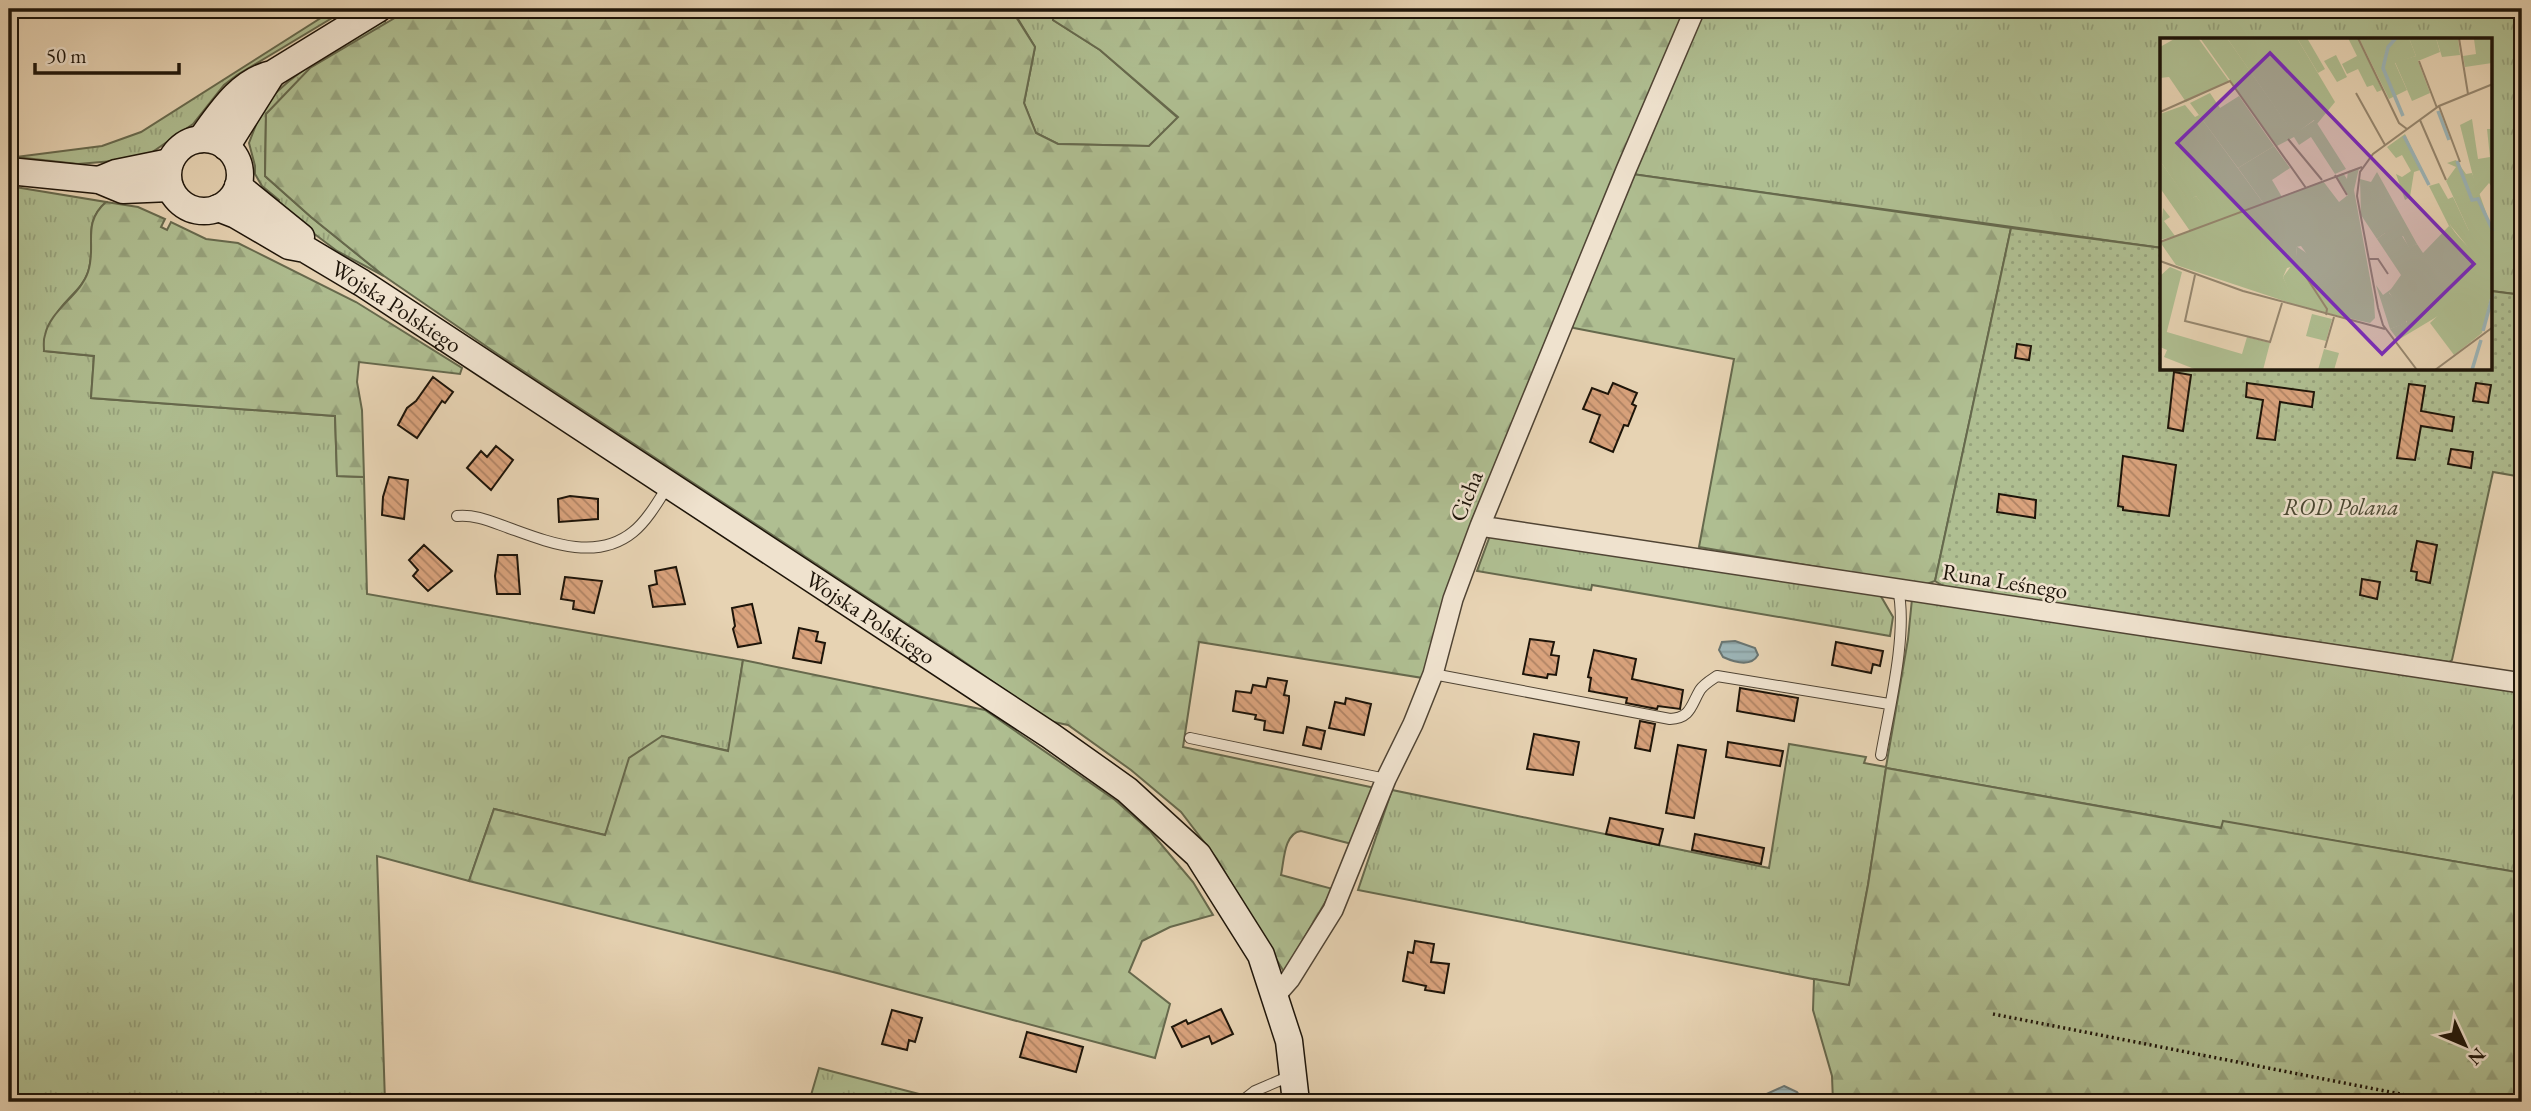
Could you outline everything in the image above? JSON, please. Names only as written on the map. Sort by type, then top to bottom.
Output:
[{"type":"street","points":[[201,139],[241,90],[378,9]]},
{"type":"street","name":"Cicha","points":[[1276,995],[1290,979],[1333,910],[1386,779],[1413,724],[1433,674],[1453,599],[1480,526],[1695,9]]},
{"type":"street","points":[[226,146],[272,74]]},
{"type":"street","points":[[201,139],[211,139],[226,146],[239,166],[238,186],[227,203],[208,211],[187,207],[178,201],[170,175],[182,146],[201,139]]},
{"type":"street","points":[[9,171],[99,180],[116,173],[170,175]]},
{"type":"street","name":"Wojska Polskiego","points":[[238,186],[299,234],[305,249]]},
{"type":"street","name":"Wojska Polskiego","points":[[218,208],[236,215],[289,246],[305,249],[362,282],[1040,728],[1127,790],[1198,855],[1261,955],[1289,1041],[1296,1102]]},
{"type":"street","name":"Runa Leśnego","points":[[1480,526],[2522,683]]},
{"type":"lane","points":[[457,516],[477,517],[549,542],[585,548],[604,546],[635,531],[669,484]]},
{"type":"lane","points":[[1881,755],[1899,642],[1901,601],[1898,589]]},
{"type":"lane","points":[[1433,674],[1670,719],[1680,719],[1692,710],[1701,689],[1717,676],[1889,704]]},
{"type":"lane","points":[[1190,738],[1386,779]]},
{"type":"lane","points":[[1241,1102],[1255,1091],[1294,1075]]},
{"type":"path","points":[[1993,1014],[2441,1102]]},
{"type":"green space","points":[[335,9],[347,9],[237,75],[224,85],[193,124],[148,155],[78,164],[16,157],[102,146],[141,132]]},
{"type":"green space","points":[[410,9],[1011,9],[1035,47],[1024,103],[1036,133],[1058,144],[1149,146],[1178,117],[1100,50],[1053,20],[1054,9],[1690,9],[1472,520],[1423,678],[1199,642],[1183,747],[1375,788],[1352,844],[1301,831],[1295,833],[1288,842],[1281,875],[1333,889],[1284,972],[1217,859],[1181,812],[1131,770],[1068,725],[1049,721],[956,656],[499,355],[384,276],[265,176],[266,114],[310,68]]},
{"type":"green space","points":[[1012,9],[1054,9],[1053,20],[1100,50],[1178,118],[1149,146],[1058,144],[1036,133],[1024,103],[1035,47]]},
{"type":"green space","points":[[1705,9],[2522,9],[2522,295],[2492,291],[2492,38],[2160,38],[2160,248],[1632,174]]},
{"type":"green space","points":[[384,20],[386,23],[266,114],[265,176],[384,276],[337,251],[276,205],[279,200],[262,186],[255,174],[249,143],[257,122],[253,118],[281,88],[313,63]]},
{"type":"green space","points":[[1632,174],[2011,228],[1935,581],[1924,585],[1699,547],[1734,359],[1568,325]]},
{"type":"green space","points":[[9,186],[106,202],[94,218],[88,272],[81,285],[57,313],[44,351],[94,356],[91,398],[335,416],[337,476],[364,477],[367,594],[743,660],[729,751],[662,736],[605,835],[494,809],[469,881],[377,856],[385,1102],[9,1102]]},
{"type":"green space","points":[[106,202],[138,207],[165,219],[161,227],[167,230],[171,222],[206,239],[238,243],[356,302],[462,368],[460,374],[359,362],[357,382],[362,410],[364,477],[337,476],[335,416],[91,398],[94,356],[44,351],[44,337],[53,318],[84,281],[90,262],[94,218]]},
{"type":"green space","name":"ROD Polana","points":[[2011,228],[2160,248],[2160,371],[2492,371],[2492,291],[2522,295],[2522,477],[2493,472],[2452,660],[2449,662],[1945,587],[1935,581]]},
{"type":"green space","points":[[1491,533],[1879,593],[1893,617],[1890,636],[1592,585],[1591,590],[1477,571]]},
{"type":"green space","points":[[1912,599],[2522,687],[2522,873],[2224,822],[2222,828],[1886,768],[1849,986],[1358,890],[1392,790],[1769,868],[1789,744],[1866,757],[1864,763],[1886,767],[1908,639]]},
{"type":"green space","points":[[743,660],[985,710],[1115,800],[1150,831],[1193,882],[1213,915],[1170,927],[1142,941],[1129,972],[1170,1004],[1155,1058],[841,974],[469,881],[494,809],[605,835],[629,758],[662,736],[728,751]]},
{"type":"green space","points":[[1886,768],[2221,828],[2223,821],[2522,873],[2522,1102],[1833,1102],[1832,1076],[1813,1010],[1814,979],[1849,985]]},
{"type":"green space","points":[[819,1068],[946,1101],[809,1102]]},
{"type":"water","points":[[1735,641],[1755,648],[1758,655],[1747,662],[1723,657],[1719,650],[1722,642]]},
{"type":"water","points":[[1784,1086],[1797,1092],[1804,1102],[1749,1102]]},
{"type":"building","points":[[2017,344],[2031,346],[2029,360],[2015,358]]},
{"type":"building","points":[[2174,372],[2191,375],[2183,431],[2168,428]]},
{"type":"building","points":[[433,377],[453,392],[445,403],[442,401],[417,438],[398,425],[407,408],[416,401]]},
{"type":"building","points":[[1613,383],[1637,393],[1632,404],[1636,406],[1628,426],[1624,425],[1613,452],[1590,442],[1600,415],[1583,409],[1592,388],[1608,394]]},
{"type":"building","points":[[2247,383],[2314,392],[2312,407],[2280,402],[2275,440],[2257,438],[2263,400],[2246,397]]},
{"type":"building","points":[[2476,383],[2491,385],[2488,403],[2473,401]]},
{"type":"building","points":[[2409,384],[2425,386],[2421,411],[2454,417],[2452,431],[2421,426],[2415,460],[2397,458]]},
{"type":"building","points":[[496,446],[513,460],[491,490],[467,468],[481,451],[487,457]]},
{"type":"building","points":[[2451,449],[2473,452],[2471,468],[2448,464]]},
{"type":"building","points":[[2123,456],[2176,465],[2169,516],[2123,510],[2123,507],[2118,506]]},
{"type":"building","points":[[389,477],[408,480],[404,519],[382,515],[383,497]]},
{"type":"building","points":[[1999,494],[2036,500],[2035,518],[1997,512]]},
{"type":"building","points":[[570,496],[598,499],[598,519],[559,522],[558,499]]},
{"type":"building","points":[[2417,541],[2437,545],[2430,583],[2416,580],[2417,572],[2411,571]]},
{"type":"building","points":[[424,545],[452,571],[428,591],[413,576],[418,570],[409,560]]},
{"type":"building","points":[[498,555],[517,555],[520,594],[497,594],[495,576]]},
{"type":"building","points":[[676,567],[685,604],[653,607],[649,586],[657,584],[655,571]]},
{"type":"building","points":[[565,577],[602,581],[594,613],[573,609],[574,601],[561,599]]},
{"type":"building","points":[[2362,579],[2380,582],[2377,599],[2360,595]]},
{"type":"building","points":[[752,604],[761,643],[738,647],[733,629],[735,626],[732,608]]},
{"type":"building","points":[[799,628],[818,632],[816,641],[825,643],[821,663],[793,658]]},
{"type":"building","points":[[1530,639],[1554,642],[1551,655],[1559,656],[1556,675],[1548,674],[1547,678],[1523,674]]},
{"type":"building","points":[[1836,642],[1883,651],[1880,666],[1873,664],[1871,673],[1832,665]]},
{"type":"building","points":[[1594,650],[1636,659],[1632,679],[1683,690],[1680,709],[1658,706],[1657,709],[1626,703],[1627,698],[1589,691],[1591,678],[1588,677]]},
{"type":"building","points":[[1268,678],[1287,681],[1284,695],[1289,696],[1289,701],[1283,733],[1264,730],[1265,721],[1255,719],[1256,715],[1233,711],[1236,691],[1251,693],[1253,685],[1266,687]]},
{"type":"building","points":[[1740,688],[1798,698],[1794,721],[1737,711]]},
{"type":"building","points":[[1346,698],[1371,704],[1364,735],[1329,728],[1335,702],[1345,704]]},
{"type":"building","points":[[1640,721],[1655,724],[1650,751],[1635,748]]},
{"type":"building","points":[[1307,727],[1325,731],[1321,749],[1303,745]]},
{"type":"building","points":[[1534,734],[1579,742],[1573,775],[1527,769]]},
{"type":"building","points":[[1728,742],[1783,751],[1780,766],[1726,757]]},
{"type":"building","points":[[1678,745],[1706,750],[1694,818],[1666,813]]},
{"type":"building","points":[[1610,818],[1663,829],[1659,845],[1606,834]]},
{"type":"building","points":[[1695,834],[1764,848],[1761,864],[1692,850]]},
{"type":"building","points":[[1415,941],[1434,944],[1431,962],[1449,964],[1444,993],[1425,990],[1426,986],[1403,981],[1408,952],[1413,953]]},
{"type":"building","points":[[1221,1009],[1233,1034],[1212,1044],[1209,1036],[1182,1047],[1172,1027],[1186,1020],[1188,1024]]},
{"type":"building","points":[[892,1010],[922,1018],[915,1042],[909,1040],[907,1050],[882,1044]]},
{"type":"building","points":[[1027,1032],[1083,1047],[1076,1072],[1020,1057]]}]
